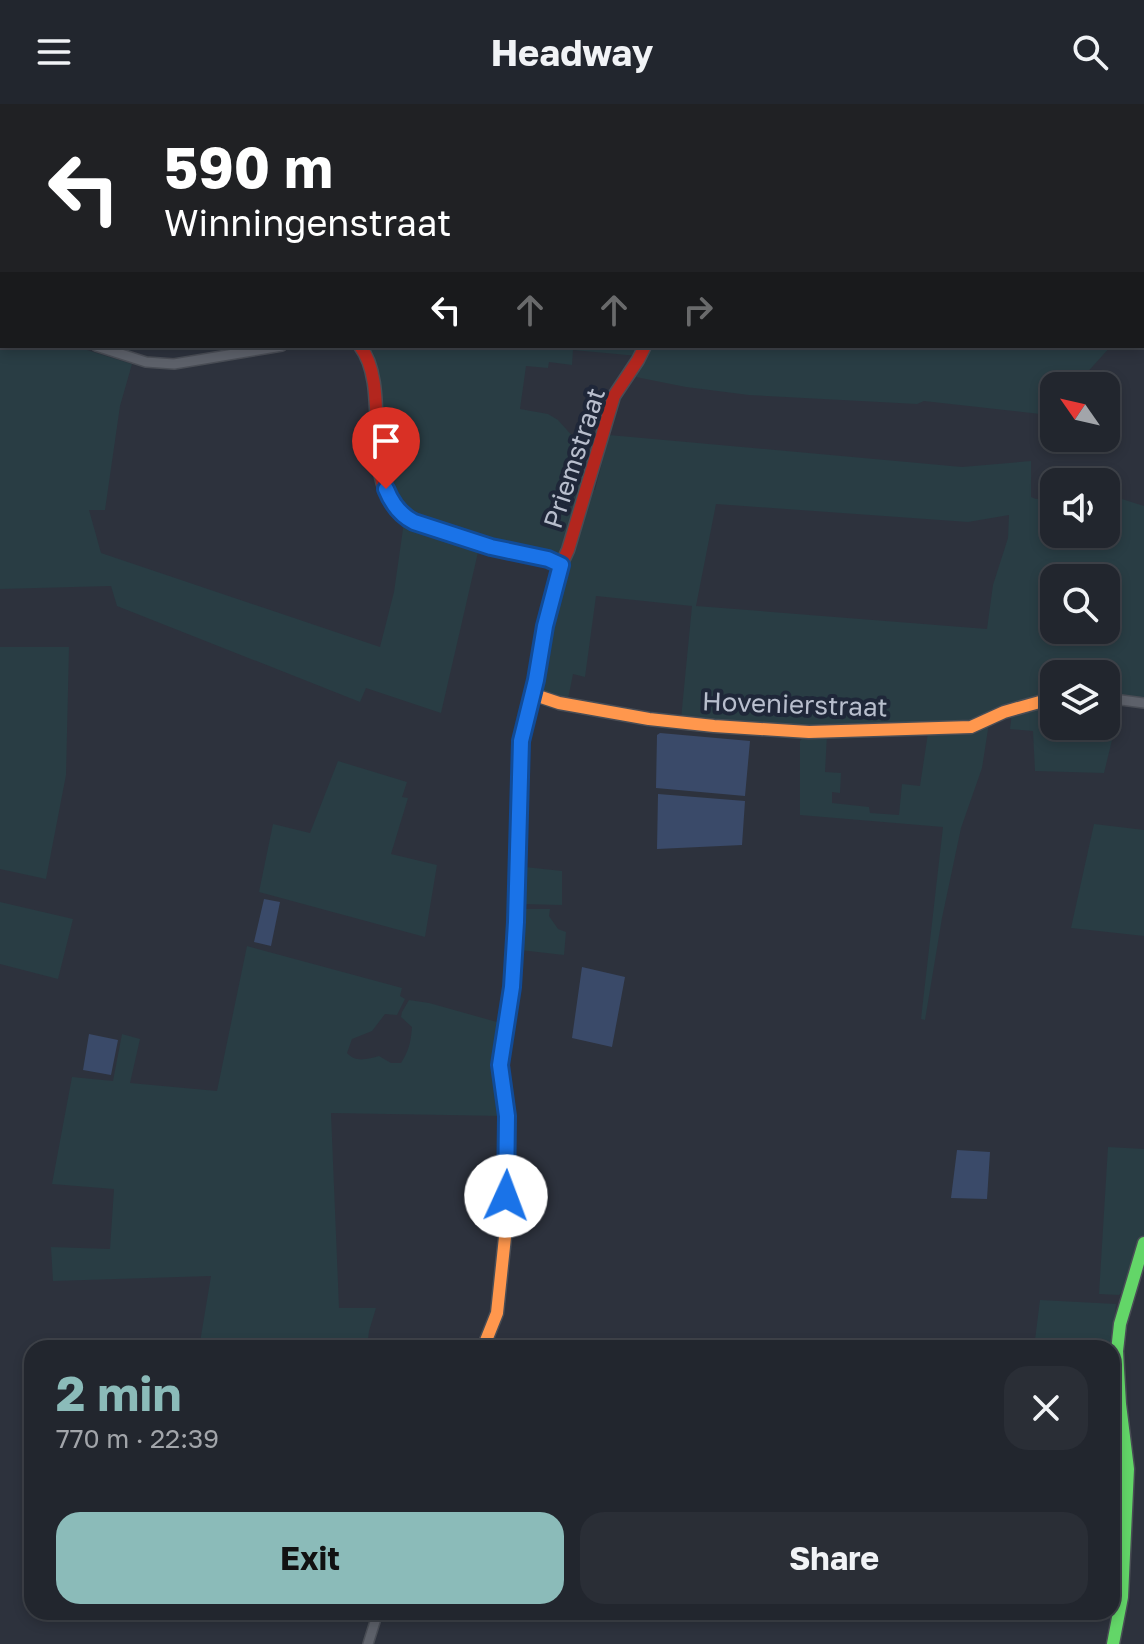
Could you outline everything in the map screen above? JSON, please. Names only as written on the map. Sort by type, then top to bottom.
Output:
[{"type":"street","points":[[102,348],[146,362],[165,364],[269,348]]},
{"type":"street","points":[[362,348],[374,377],[380,465],[386,489],[405,517],[477,543],[548,559],[561,565]]},
{"type":"street","name":"Priemstraat","points":[[486,1340],[497,1313],[505,1237],[508,1127],[500,1065],[512,987],[521,741],[561,565],[614,396],[644,348]]},
{"type":"street","name":"Hovenierstraat","points":[[532,694],[586,709],[649,719],[809,732],[971,727],[1004,712],[1040,702]]},
{"type":"street","points":[[1120,700],[1144,703]]},
{"type":"street","points":[[1118,1340],[1123,1311],[1144,1243]]},
{"type":"street","points":[[1120,1404],[1128,1469],[1120,1607]]},
{"type":"street","points":[[368,1644],[376,1620]]},
{"type":"street","points":[[1113,1644],[1118,1620]]},
{"type":"shaded area","points":[[0,348],[80,348],[132,364],[120,406],[105,510],[89,510],[101,553],[380,647],[394,592],[404,522],[479,548],[441,713],[366,688],[360,702],[117,606],[111,586],[0,589]]},
{"type":"shaded area","points":[[366,348],[640,348],[638,356],[573,350],[572,365],[549,362],[548,368],[526,366],[520,409],[548,414],[558,420],[592,458],[562,554],[552,556],[483,541],[422,521],[401,510],[389,487]]},
{"type":"shaded area","points":[[649,348],[1109,348],[1088,372],[1040,372],[1040,414],[924,401],[917,404],[749,395],[636,377]]},
{"type":"shaded area","points":[[609,435],[962,467],[1031,461],[1031,497],[1040,499],[1040,548],[1120,548],[1120,498],[1144,506],[1144,700],[1120,697],[1120,660],[1040,660],[1040,700],[975,722],[811,729],[681,719],[692,606],[596,596],[585,677],[573,674],[568,699],[546,694],[540,686],[561,593],[591,490],[595,490]],"holes":[[[716,504],[968,522],[1009,515],[1008,538],[993,585],[987,629],[696,606]]]},
{"type":"shaded area","points":[[0,647],[69,647],[66,775],[46,879],[0,869]]},
{"type":"shaded area","points":[[1040,706],[1040,740],[1112,740],[1104,773],[1035,771],[1033,731],[1010,729],[1012,713]]},
{"type":"shaded area","points":[[989,723],[982,768],[961,828],[925,1020],[921,1019],[943,827],[800,815],[800,741],[803,737],[827,735],[825,772],[841,773],[840,793],[832,792],[832,803],[869,807],[870,813],[899,815],[902,784],[920,786],[928,733]]},
{"type":"shaded area","points":[[338,761],[407,782],[402,797],[408,798],[391,854],[437,865],[425,937],[259,892],[273,824],[310,833]]},
{"type":"shaded area","points":[[1094,824],[1144,830],[1144,936],[1071,928]]},
{"type":"shaded area","points":[[525,867],[562,871],[562,905],[522,904]]},
{"type":"shaded area","points":[[0,902],[73,919],[58,979],[0,964]]},
{"type":"shaded area","points":[[522,909],[550,909],[549,916],[558,929],[566,932],[564,955],[520,950]]},
{"type":"shaded area","points":[[247,946],[402,988],[400,996],[405,999],[397,1015],[385,1014],[372,1031],[352,1039],[347,1053],[354,1058],[379,1056],[391,1063],[401,1063],[411,1037],[412,1027],[401,1017],[409,1000],[504,1024],[505,1116],[331,1113],[339,1308],[376,1308],[368,1340],[200,1340],[211,1276],[53,1281],[51,1247],[110,1249],[114,1189],[52,1184],[72,1077],[113,1081],[122,1034],[140,1039],[130,1083],[217,1091]]},
{"type":"shaded area","points":[[1108,1147],[1144,1149],[1144,1240],[1129,1286],[1119,1295],[1099,1294]]},
{"type":"shaded area","points":[[1040,1300],[1116,1304],[1113,1340],[1035,1340]]},
{"type":"water","points":[[657,735],[750,741],[745,796],[656,788]]},
{"type":"water","points":[[658,794],[745,801],[742,845],[657,849]]},
{"type":"water","points":[[264,899],[280,902],[271,946],[254,942]]},
{"type":"water","points":[[582,967],[625,977],[612,1047],[572,1038]]},
{"type":"water","points":[[89,1034],[118,1040],[111,1075],[83,1070]]},
{"type":"water","points":[[957,1150],[990,1152],[987,1199],[951,1198]]},
{"type":"traffic: fast","points":[[1118,1340],[1144,1243]]},
{"type":"traffic: fast","points":[[1120,1404],[1128,1469],[1120,1607]]},
{"type":"traffic: fast","points":[[1113,1644],[1118,1620]]},
{"type":"traffic: slow","points":[[532,694],[559,703],[649,719],[809,732],[971,727],[1004,712],[1040,702]]},
{"type":"traffic: slow","points":[[486,1340],[497,1313],[505,1237],[508,1127],[500,1065],[512,987],[520,771]]},
{"type":"traffic: jam","points":[[361,348],[370,366],[375,389],[379,466],[384,489],[395,508],[413,522],[561,565]]},
{"type":"traffic: jam","points":[[520,771],[521,741],[561,565],[614,396],[644,348]]},
{"type":"route","points":[[386,489],[397,509],[414,522],[561,565],[523,727],[519,758],[512,987],[500,1065],[507,1116],[506,1196]]}]
